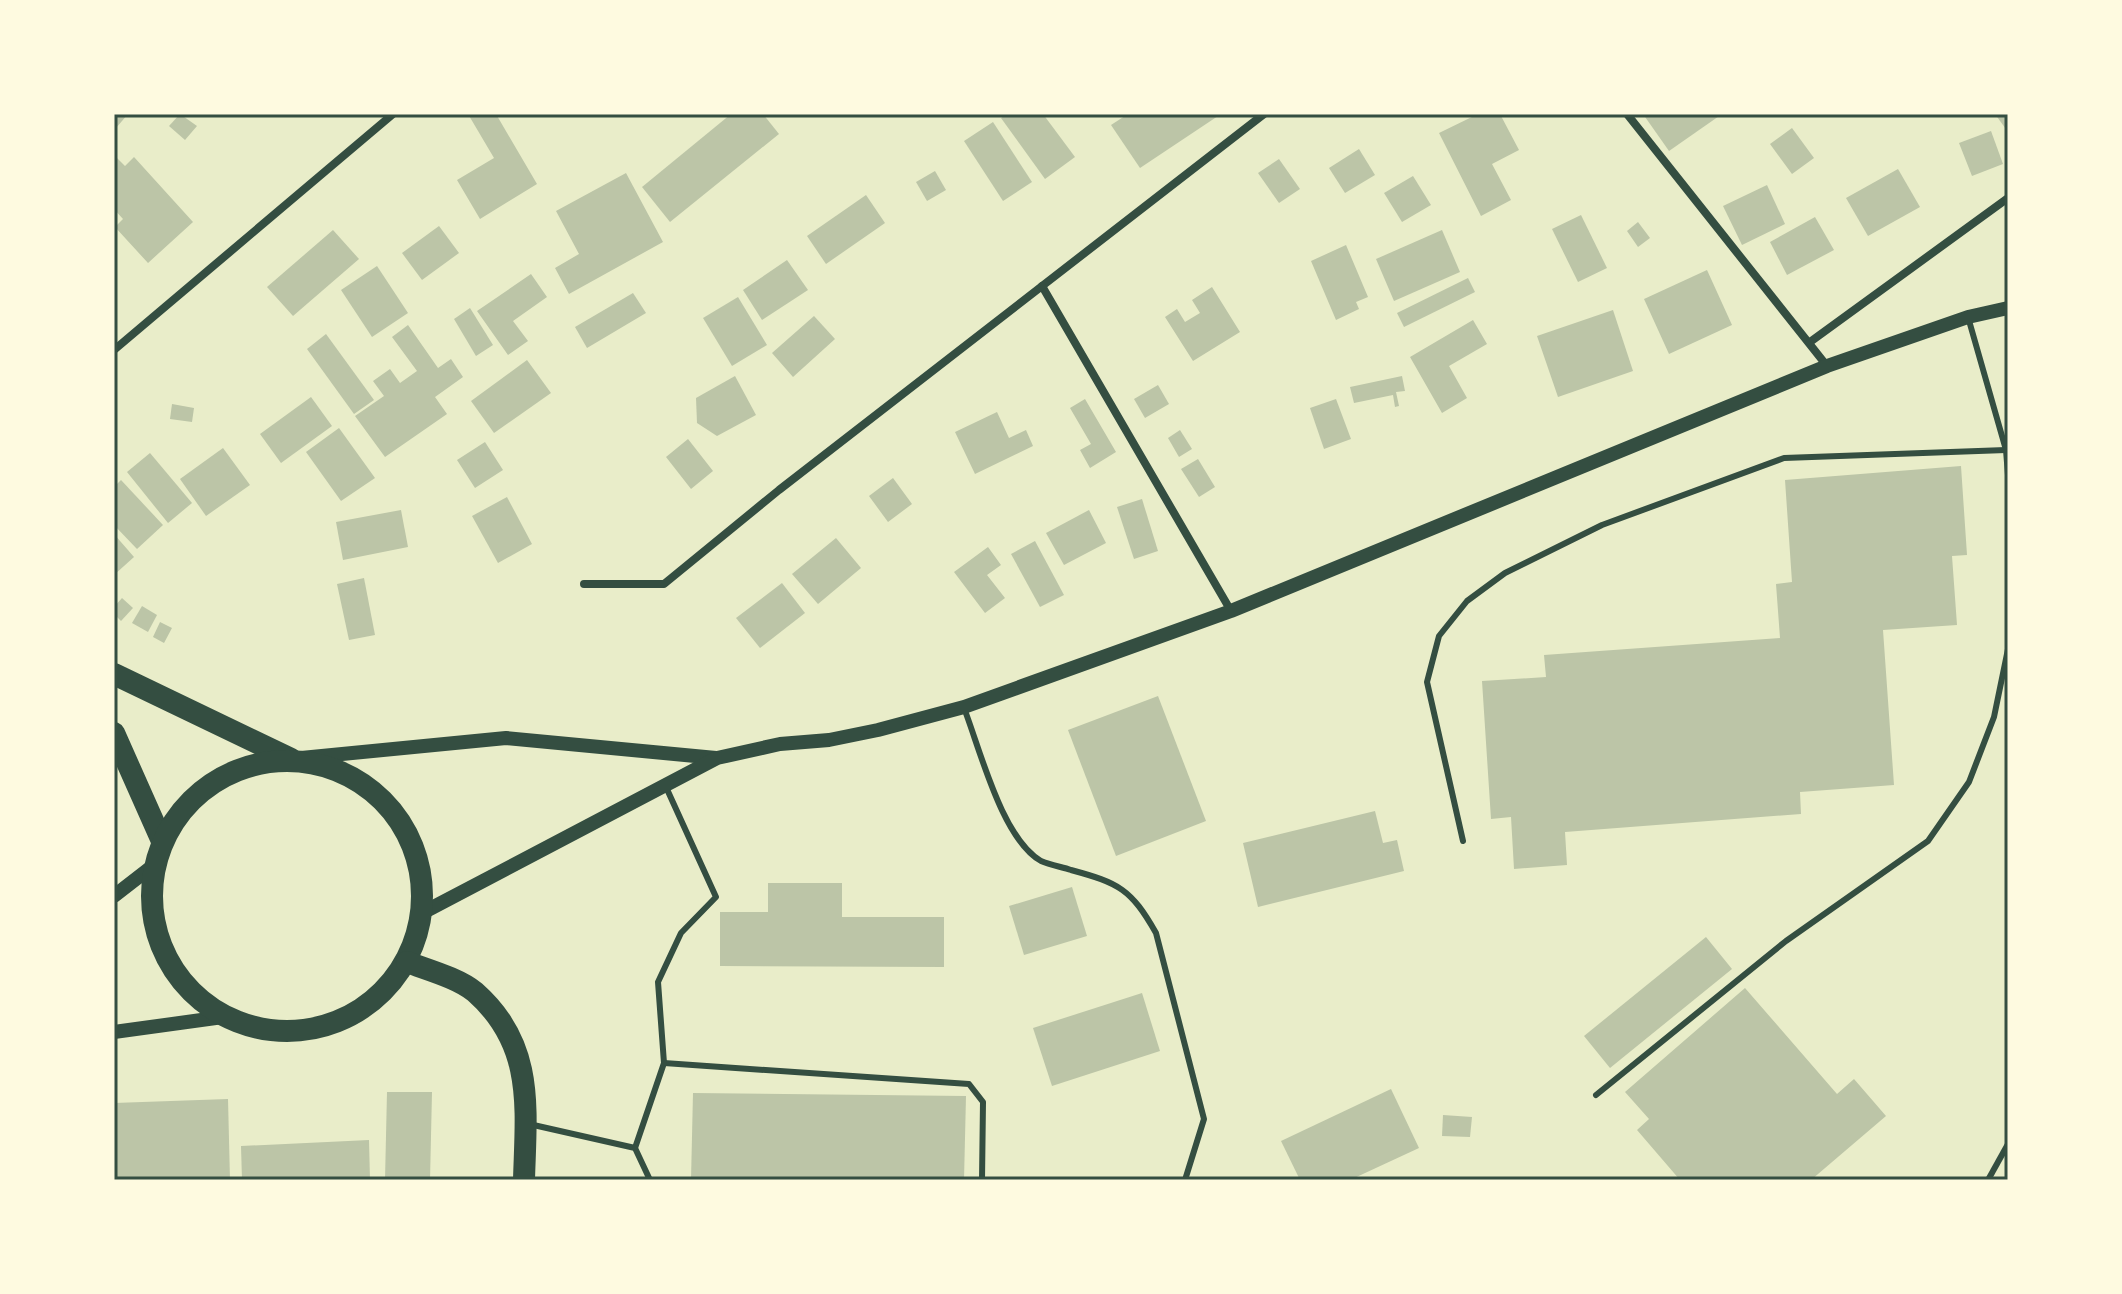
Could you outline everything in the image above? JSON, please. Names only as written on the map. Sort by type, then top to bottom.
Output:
[{"type":"highway","points":[[114,674],[291,759],[370,785],[403,820],[422,864],[424,912],[407,962],[373,1002],[326,1026],[273,1032],[223,1017],[188,990],[163,953],[151,910],[154,865],[162,841],[193,797],[238,768],[291,759]]},
{"type":"highway","points":[[114,733],[162,841]]},
{"type":"highway","points":[[407,962],[473,991],[510,1033],[527,1085],[524,1180]]},
{"type":"street","points":[[114,350],[393,114]]},
{"type":"street","points":[[584,584],[664,584],[791,480],[1264,114]]},
{"type":"street","points":[[1627,114],[1827,366]]},
{"type":"street","points":[[1810,342],[2008,198]]},
{"type":"street","points":[[1042,286],[1231,611]]},
{"type":"street","points":[[424,912],[717,758],[780,744],[829,740],[878,730],[964,707],[1231,611],[1827,366],[1968,317],[2008,308]]},
{"type":"street","points":[[291,759],[506,738],[717,758]]},
{"type":"street","points":[[114,896],[154,865]]},
{"type":"street","points":[[114,1032],[223,1017]]},
{"type":"lane","points":[[1968,317],[2006,450],[2008,475]]},
{"type":"lane","points":[[1463,841],[1427,682],[1439,636],[1467,601],[1505,573],[1602,525],[1784,458],[2006,450]]},
{"type":"lane","points":[[1596,1095],[1786,941],[1928,841],[1969,782],[1994,717],[2008,649]]},
{"type":"lane","points":[[964,707],[1006,817],[1021,843],[1042,861],[1122,887],[1143,910],[1156,933],[1204,1119],[1185,1180]]},
{"type":"lane","points":[[650,1180],[635,1148],[664,1063],[658,982],[681,933],[716,897],[665,786]]},
{"type":"lane","points":[[664,1063],[969,1084],[983,1102],[982,1180]]},
{"type":"lane","points":[[526,1123],[635,1148]]},
{"type":"lane","points":[[1988,1180],[2008,1144]]},
{"type":"building","points":[[114,114],[128,114],[116,128],[114,127]]},
{"type":"building","points":[[180,114],[197,126],[185,140],[169,126]]},
{"type":"building","points":[[468,114],[496,114],[537,184],[480,219],[457,180],[494,158]]},
{"type":"building","points":[[731,114],[763,114],[779,134],[670,222],[642,187]]},
{"type":"building","points":[[1007,114],[1043,114],[1075,157],[1045,179],[1001,118]]},
{"type":"building","points":[[1128,114],[1221,114],[1140,168],[1111,125]]},
{"type":"building","points":[[1478,114],[1500,114],[1519,150],[1492,164],[1511,200],[1481,216],[1439,133]]},
{"type":"building","points":[[1643,114],[1722,114],[1669,151]]},
{"type":"building","points":[[1995,114],[2008,114],[2008,132]]},
{"type":"building","points":[[993,122],[1032,182],[1003,201],[964,141]]},
{"type":"building","points":[[1792,128],[1814,158],[1792,174],[1770,144]]},
{"type":"building","points":[[1991,131],[2003,164],[1972,176],[1959,143]]},
{"type":"building","points":[[1359,149],[1375,175],[1345,193],[1329,168]]},
{"type":"building","points":[[114,155],[125,166],[134,157],[193,222],[148,263],[115,227],[123,219],[114,209]]},
{"type":"building","points":[[1279,159],[1300,189],[1279,203],[1258,173]]},
{"type":"building","points":[[1898,169],[1920,207],[1868,236],[1846,198]]},
{"type":"building","points":[[935,171],[946,190],[927,201],[916,182]]},
{"type":"building","points":[[626,173],[663,242],[569,294],[555,268],[579,254],[556,211]]},
{"type":"building","points":[[1413,176],[1431,205],[1402,222],[1384,193]]},
{"type":"building","points":[[1767,185],[1785,224],[1742,245],[1723,206]]},
{"type":"building","points":[[866,195],[885,223],[826,264],[807,236]]},
{"type":"building","points":[[1581,215],[1607,268],[1578,282],[1552,229]]},
{"type":"building","points":[[1815,217],[1834,250],[1787,275],[1770,242]]},
{"type":"building","points":[[1638,222],[1650,238],[1638,247],[1627,231]]},
{"type":"building","points":[[439,226],[459,253],[422,280],[402,253]]},
{"type":"building","points":[[333,230],[359,259],[293,316],[267,287]]},
{"type":"building","points":[[1442,230],[1460,272],[1394,301],[1376,259]]},
{"type":"building","points":[[1346,245],[1368,297],[1356,302],[1359,309],[1336,320],[1311,261]]},
{"type":"building","points":[[787,260],[808,290],[762,320],[743,290]]},
{"type":"building","points":[[377,266],[408,313],[372,337],[341,290]]},
{"type":"building","points":[[1707,270],[1732,325],[1669,354],[1644,299]]},
{"type":"building","points":[[531,274],[547,297],[513,321],[528,341],[508,355],[477,311]]},
{"type":"building","points":[[1468,278],[1475,292],[1404,327],[1397,313]]},
{"type":"building","points":[[1212,287],[1240,332],[1193,361],[1165,317],[1177,309],[1185,322],[1200,313],[1192,300]]},
{"type":"building","points":[[633,293],[646,313],[587,348],[575,327]]},
{"type":"building","points":[[738,297],[767,345],[732,366],[703,318]]},
{"type":"building","points":[[470,308],[493,345],[476,356],[454,319]]},
{"type":"building","points":[[1613,310],[1633,371],[1558,397],[1537,336]]},
{"type":"building","points":[[814,316],[835,339],[793,377],[772,353]]},
{"type":"building","points":[[1473,320],[1487,344],[1449,366],[1467,398],[1442,413],[1410,357]]},
{"type":"building","points":[[408,325],[438,368],[451,359],[463,377],[435,397],[447,414],[385,457],[355,416],[384,396],[373,381],[390,369],[400,383],[417,371],[392,337]]},
{"type":"building","points":[[326,334],[374,400],[354,414],[307,349]]},
{"type":"building","points":[[527,360],[551,393],[494,433],[471,401]]},
{"type":"building","points":[[735,376],[756,415],[717,436],[697,423],[696,398]]},
{"type":"building","points":[[1402,376],[1405,391],[1396,392],[1399,406],[1395,407],[1393,395],[1354,403],[1350,387]]},
{"type":"building","points":[[1158,385],[1169,404],[1145,418],[1134,399]]},
{"type":"building","points":[[311,397],[332,426],[281,463],[260,434]]},
{"type":"building","points":[[1085,399],[1116,452],[1090,468],[1080,450],[1091,444],[1070,408]]},
{"type":"building","points":[[1336,399],[1351,439],[1324,449],[1310,408]]},
{"type":"building","points":[[172,404],[194,408],[192,422],[170,419]]},
{"type":"building","points":[[997,412],[1009,438],[1026,430],[1033,446],[975,474],[955,432]]},
{"type":"building","points":[[339,428],[375,478],[341,501],[306,452]]},
{"type":"building","points":[[1180,430],[1192,449],[1179,457],[1168,438]]},
{"type":"building","points":[[688,439],[713,471],[691,489],[666,457]]},
{"type":"building","points":[[485,442],[503,470],[475,488],[457,460]]},
{"type":"building","points":[[223,448],[250,485],[206,516],[180,479]]},
{"type":"building","points":[[150,453],[192,503],[168,523],[127,472]]},
{"type":"building","points":[[1198,459],[1215,487],[1199,497],[1181,469]]},
{"type":"building","points":[[1961,466],[1967,555],[1952,556],[1957,625],[1883,630],[1894,785],[1800,792],[1801,814],[1565,832],[1567,865],[1514,869],[1511,817],[1491,819],[1482,681],[1546,677],[1544,655],[1780,638],[1776,584],[1792,582],[1785,480]]},
{"type":"building","points":[[893,478],[912,504],[888,522],[869,496]]},
{"type":"building","points":[[121,480],[163,525],[137,549],[114,525],[114,487]]},
{"type":"building","points":[[507,497],[532,544],[498,563],[472,516]]},
{"type":"building","points":[[1142,499],[1158,551],[1134,559],[1117,507]]},
{"type":"building","points":[[401,510],[408,547],[343,560],[336,522]]},
{"type":"building","points":[[1089,510],[1106,543],[1064,565],[1046,533]]},
{"type":"building","points":[[114,534],[134,557],[114,575]]},
{"type":"building","points":[[836,538],[861,568],[818,604],[792,574]]},
{"type":"building","points":[[1035,541],[1064,595],[1040,607],[1011,554]]},
{"type":"building","points":[[988,547],[1001,565],[987,575],[1005,598],[985,613],[954,572]]},
{"type":"building","points":[[364,578],[375,635],[349,640],[337,584]]},
{"type":"building","points":[[782,583],[805,613],[760,648],[736,618]]},
{"type":"building","points":[[122,598],[133,608],[121,621],[114,614],[114,607]]},
{"type":"building","points":[[142,606],[157,615],[148,632],[132,623]]},
{"type":"building","points":[[160,622],[172,628],[164,643],[153,637]]},
{"type":"building","points":[[1158,696],[1206,821],[1116,856],[1068,730]]},
{"type":"building","points":[[1375,811],[1383,843],[1397,840],[1404,871],[1258,907],[1243,843]]},
{"type":"building","points":[[768,883],[842,883],[842,917],[944,917],[944,967],[720,966],[720,912],[768,912]]},
{"type":"building","points":[[1072,887],[1087,936],[1024,955],[1009,906]]},
{"type":"building","points":[[1706,937],[1732,969],[1610,1068],[1584,1036]]},
{"type":"building","points":[[1745,988],[1837,1094],[1854,1079],[1886,1116],[1811,1180],[1680,1180],[1637,1130],[1649,1119],[1625,1092]]},
{"type":"building","points":[[1142,993],[1160,1051],[1052,1086],[1033,1028]]},
{"type":"building","points":[[1391,1089],[1419,1148],[1350,1180],[1300,1180],[1281,1141]]},
{"type":"building","points":[[387,1092],[432,1092],[430,1180],[385,1180]]},
{"type":"building","points":[[693,1093],[966,1096],[964,1180],[691,1180]]},
{"type":"building","points":[[228,1099],[230,1180],[114,1180],[114,1103]]},
{"type":"building","points":[[1443,1115],[1472,1117],[1470,1137],[1442,1136]]},
{"type":"building","points":[[369,1140],[370,1180],[242,1180],[241,1146]]}]
